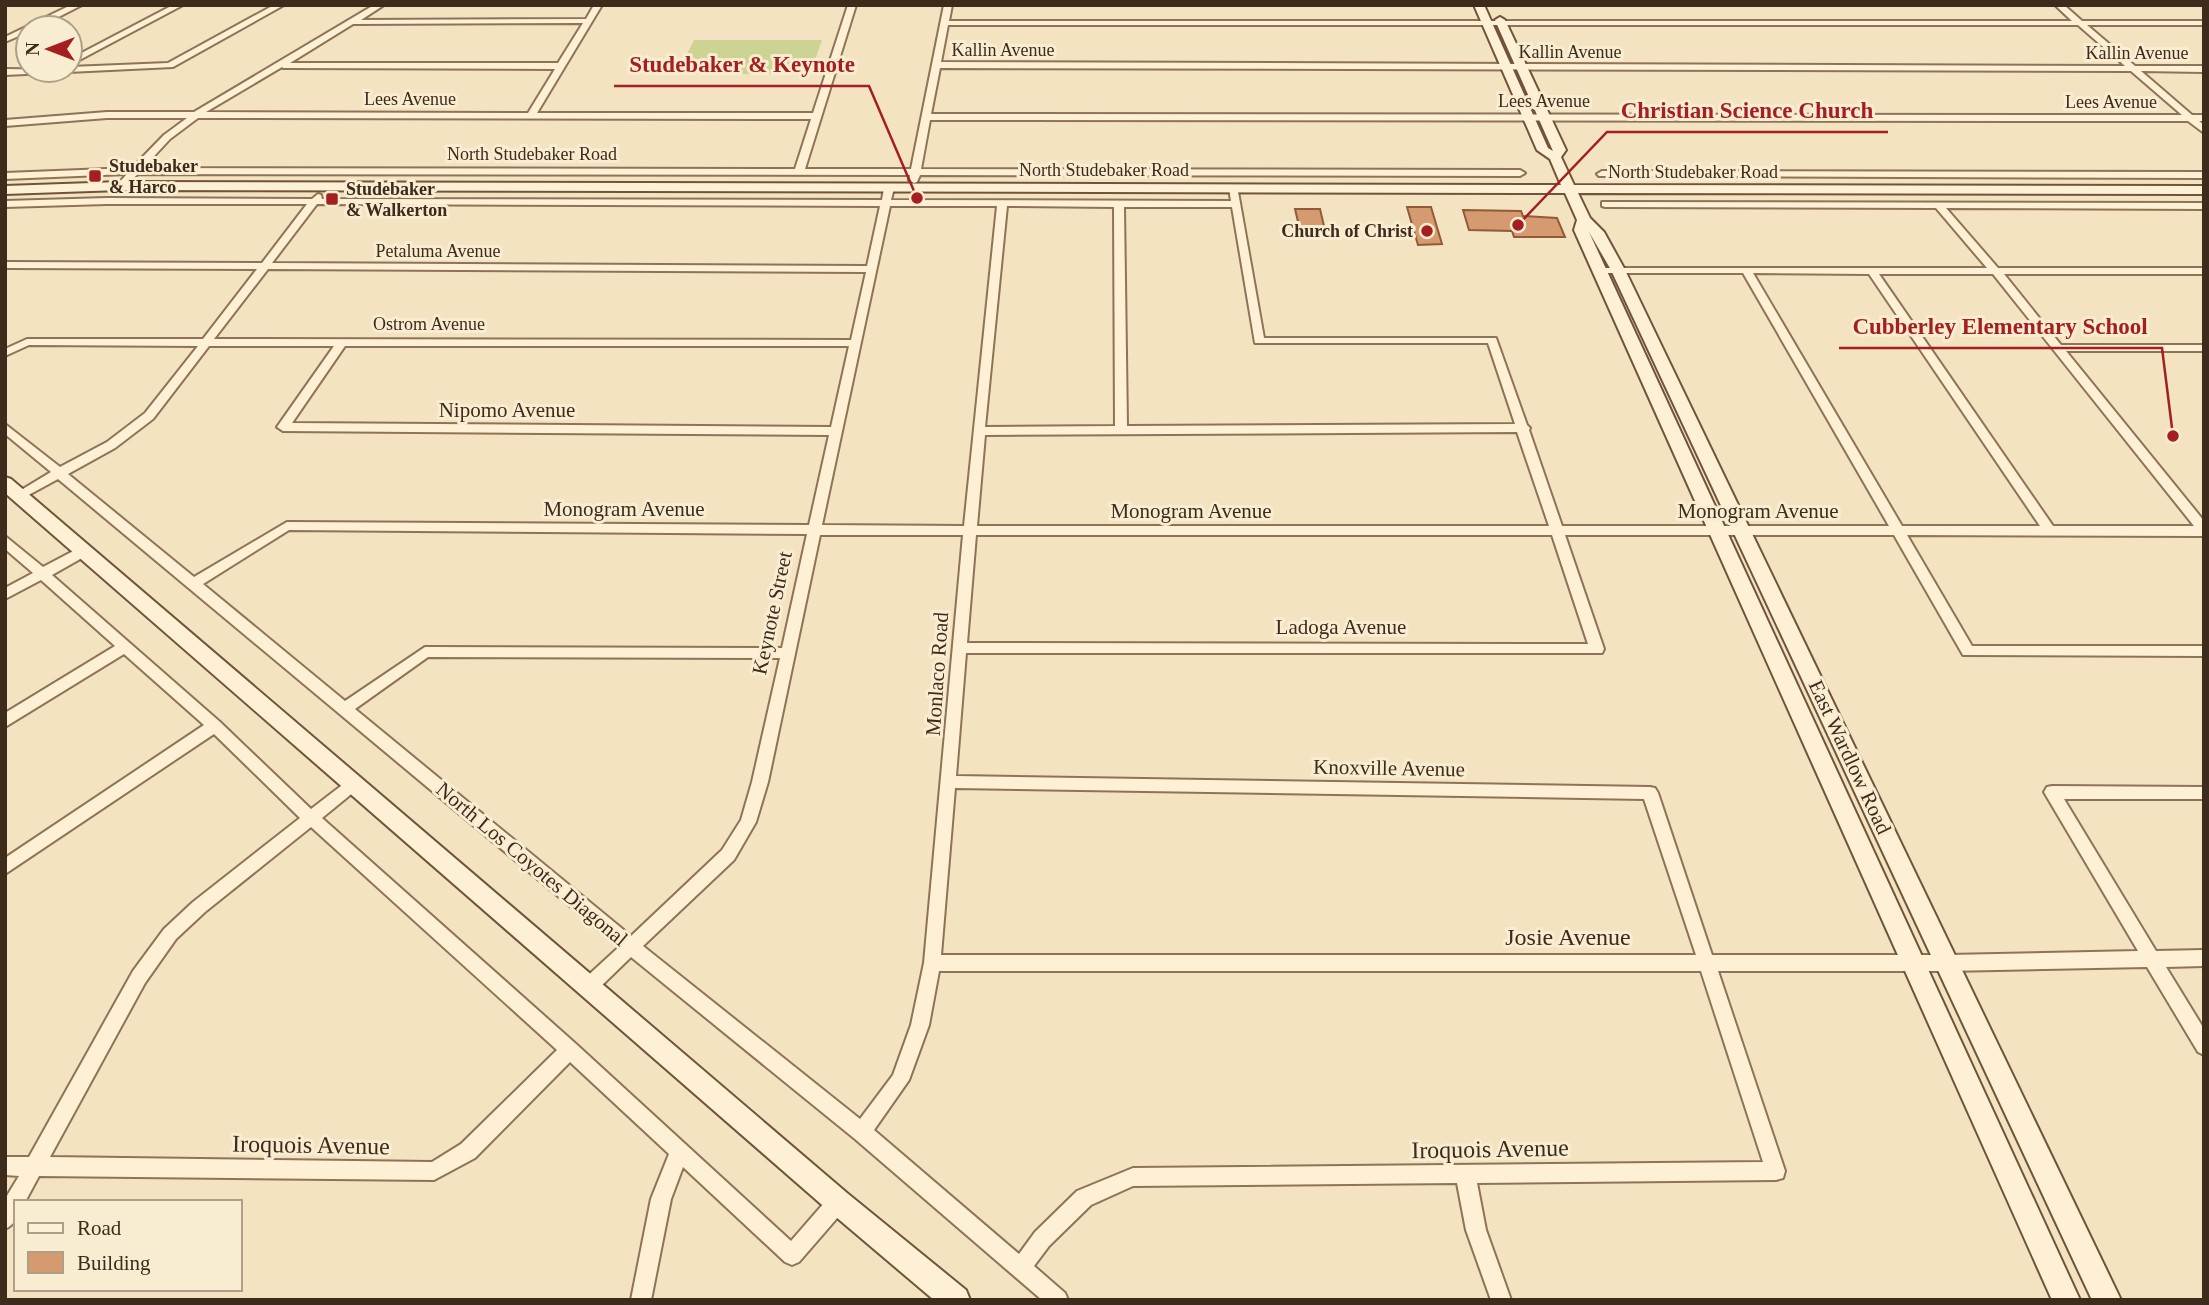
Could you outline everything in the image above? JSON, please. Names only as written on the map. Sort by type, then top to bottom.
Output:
[{"type":"main road","name":"East Wardlow Road","points":[[1479,5],[1544,150],[1555,158],[1584,220],[1581,230],[1609,270],[1742,531],[2107,1300]]},
{"type":"main road","name":"East Wardlow Road","points":[[1493,5],[1560,150],[1555,158]]},
{"type":"main road","name":"North Studebaker Road","points":[[5,190],[121,186],[2204,190]]},
{"type":"main road","name":"East Wardlow Road","points":[[1609,270],[1717,531],[2066,1300]]},
{"type":"main road","points":[[5,483],[838,1202],[956,1300]]},
{"type":"street","points":[[60,14],[78,5]]},
{"type":"street","points":[[84,55],[179,5]]},
{"type":"street","points":[[84,69],[170,65],[281,5]]},
{"type":"street","points":[[121,186],[167,137],[196,115],[380,5]]},
{"type":"street","points":[[532,114],[598,5]]},
{"type":"street","points":[[799,172],[852,5]]},
{"type":"street","points":[[912,188],[948,5]]},
{"type":"street","points":[[2059,5],[2204,130]]},
{"type":"street","points":[[353,22],[589,21]]},
{"type":"street","points":[[944,23],[2204,23]]},
{"type":"street","points":[[279,65],[561,66]]},
{"type":"street","name":"Kallin Avenue","points":[[936,65],[2204,69]]},
{"type":"street","name":"Lees Avenue","points":[[5,123],[107,116],[196,115],[816,116]]},
{"type":"street","name":"Lees Avenue","points":[[926,117],[2204,118]]},
{"type":"street","name":"North Studebaker Road","points":[[5,176],[136,170],[1520,173]]},
{"type":"street","points":[[1690,173],[1708,205]]},
{"type":"street","name":"North Studebaker Road","points":[[1602,174],[2204,175]]},
{"type":"street","points":[[19,495],[132,431],[149,416],[326,187]]},
{"type":"street","name":"Keynote Street","points":[[589,986],[633,948],[728,855],[748,822],[760,782],[888,188]]},
{"type":"street","points":[[1234,188],[1259,341],[1492,340],[1559,529]]},
{"type":"street","name":"North Studebaker Road","points":[[5,204],[107,201],[1236,204]]},
{"type":"street","name":"Monlaco Road","points":[[862,1132],[900,1080],[920,1025],[932,963],[950,782],[978,431],[1002,203]]},
{"type":"street","points":[[1119,204],[1121,430]]},
{"type":"street","name":"North Studebaker Road","points":[[1605,204],[2204,206]]},
{"type":"street","points":[[1939,206],[1995,270],[2204,531]]},
{"type":"street","name":"Petaluma Avenue","points":[[5,265],[870,269]]},
{"type":"street","points":[[1609,270],[2204,271]]},
{"type":"street","points":[[1746,270],[1968,651],[2204,651]]},
{"type":"street","points":[[1872,271],[2048,529]]},
{"type":"street","name":"Ostrom Avenue","points":[[5,353],[27,342],[855,343]]},
{"type":"street","name":"Nipomo Avenue","points":[[342,342],[283,428],[836,431]]},
{"type":"street","points":[[2057,348],[2204,348]]},
{"type":"street","name":"North Los Coyotes Diagonal","points":[[5,428],[633,948],[862,1132],[1058,1300]]},
{"type":"street","points":[[978,431],[1524,428]]},
{"type":"street","name":"Monogram Avenue","points":[[194,583],[287,526],[814,530],[2204,531]]},
{"type":"street","name":"Ladoga Avenue","points":[[959,648],[1597,649],[1559,529]]},
{"type":"street","points":[[5,541],[215,726],[311,818],[570,1050],[792,1255],[838,1202]]},
{"type":"street","points":[[5,594],[84,551]]},
{"type":"street","points":[[5,720],[125,646]]},
{"type":"street","points":[[345,709],[425,652],[787,653]]},
{"type":"street","points":[[5,867],[215,726]]},
{"type":"street","name":"Knoxville Avenue","points":[[950,782],[1650,793],[1707,961]]},
{"type":"street","points":[[15,1200],[139,976],[170,934],[199,907],[355,783]]},
{"type":"street","points":[[2204,793],[2052,792],[2204,1046]]},
{"type":"street","name":"Josie Avenue","points":[[932,963],[1947,963],[2204,958]]},
{"type":"street","name":"Iroquois Avenue","points":[[1020,1269],[1042,1239],[1084,1198],[1133,1177],[1776,1171],[1707,961]]},
{"type":"street","name":"Iroquois Avenue","points":[[5,1166],[434,1171],[468,1152],[570,1050]]},
{"type":"street","points":[[640,1300],[662,1199],[679,1153]]},
{"type":"street","points":[[1465,1173],[1476,1230],[1501,1300]]},
{"type":"street","points":[[5,1219],[14,1203]]},
{"type":"green space","points":[[694,40],[822,40],[810,74],[677,74]]},
{"type":"building","name":"Church of Christ","points":[[1407,207],[1431,207],[1442,244],[1418,245]]},
{"type":"building","points":[[1295,209],[1320,209],[1324,226],[1299,226]]},
{"type":"building","points":[[1463,210],[1521,211],[1523,216],[1557,218],[1565,237],[1514,237],[1512,231],[1469,230]]},
{"type":"place","name":"Studebaker & Harco","points":[[95,176]]},
{"type":"place","name":"Studebaker & Keynote","points":[[917,198]]},
{"type":"place","name":"Studebaker & Walkerton","points":[[332,199]]},
{"type":"place","name":"Christian Science Church","points":[[1518,225]]},
{"type":"place","name":"Church of Christ","points":[[1427,231]]},
{"type":"place","name":"Cubberley Elementary School","points":[[2173,436]]}]
